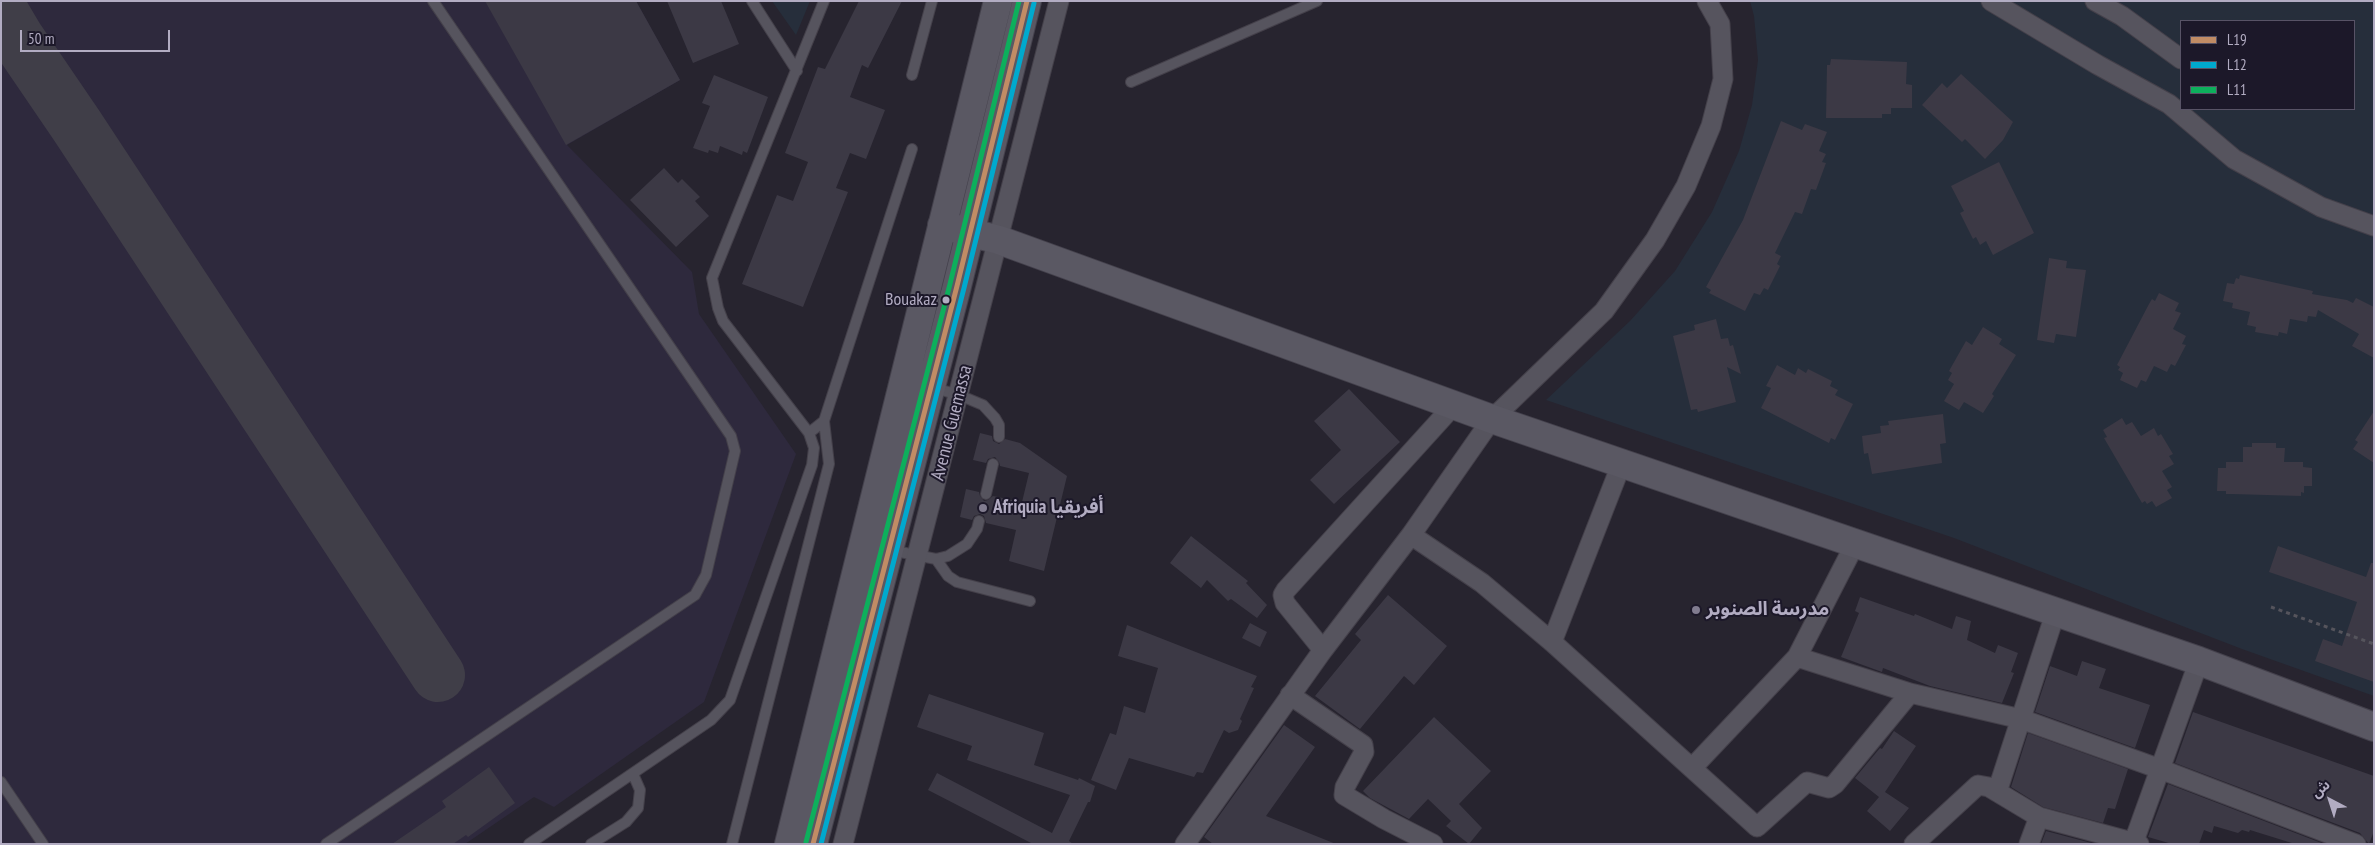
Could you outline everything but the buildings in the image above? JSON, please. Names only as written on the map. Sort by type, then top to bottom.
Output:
[{"type":"main road","points":[[789,844],[998,1]]},
{"type":"main road","name":"Avenue Guemassa","points":[[814,844],[1027,1]]},
{"type":"main road","points":[[942,225],[999,240],[1454,406],[2056,614],[2199,661],[2374,727]]},
{"type":"street","name":"Avenue Guemassa","points":[[843,844],[927,557],[959,394],[1059,1]]},
{"type":"street","points":[[1991,1],[2098,65],[2169,104],[2234,159],[2320,207],[2374,226]]},
{"type":"street","points":[[2095,1],[2122,16],[2180,58]]},
{"type":"street","points":[[1185,844],[1290,695],[1411,534],[1492,419],[1604,311],[1655,240],[1686,186],[1711,126],[1723,79],[1720,24],[1707,2]]},
{"type":"street","points":[[1323,650],[1286,603],[1283,595],[1454,406]]},
{"type":"street","points":[[1552,642],[1621,465]]},
{"type":"street","points":[[1411,534],[1482,583],[1552,642],[1693,767],[1757,827],[1807,782],[1829,788],[1835,784],[1910,693]]},
{"type":"street","points":[[1693,767],[1797,658],[1855,544]]},
{"type":"street","points":[[1997,792],[2056,614]]},
{"type":"street","points":[[1797,658],[1910,693],[2022,720],[2160,769],[2356,844]]},
{"type":"street","points":[[1914,844],[1972,788],[1983,786],[1997,792],[2039,817],[2135,843],[2199,661]]},
{"type":"street","points":[[1290,695],[1363,745],[1364,752],[1345,788],[1344,795],[1384,819],[1433,844]]},
{"type":"street","points":[[2029,844],[2039,817]]},
{"type":"lane","points":[[326,844],[695,595],[706,575],[735,451],[731,436],[433,1]]},
{"type":"lane","points":[[752,1],[797,71]]},
{"type":"lane","points":[[529,844],[718,714],[730,700],[812,465],[814,448],[809,433],[723,322],[712,278],[824,1]]},
{"type":"lane","points":[[912,75],[932,1]]},
{"type":"lane","points":[[1131,82],[1317,1]]},
{"type":"lane","points":[[732,844],[829,464],[824,421],[912,150]]},
{"type":"lane","points":[[930,387],[975,400],[992,414],[999,425],[999,438]]},
{"type":"lane","points":[[809,433],[824,421]]},
{"type":"lane","points":[[986,494],[993,464]]},
{"type":"lane","points":[[889,550],[927,557],[953,554],[967,544],[977,529],[979,521]]},
{"type":"lane","points":[[927,557],[957,582],[1030,601]]},
{"type":"lane","points":[[591,844],[626,822],[638,808],[640,790],[633,774]]},
{"type":"lane","points":[[1,782],[43,844]]},
{"type":"path","points":[[2271,607],[2374,644]]},
{"type":"shaded area","points":[[1,1],[636,1],[680,80],[567,145],[692,272],[699,314],[796,454],[704,702],[554,807],[534,797],[465,844],[1,844]]},
{"type":"shaded area","points":[[772,1],[810,1],[796,35]]},
{"type":"shaded area","points":[[1750,1],[2374,1],[2374,696],[2242,649],[1954,538],[1546,400],[1630,321],[1675,271],[1712,212],[1739,151],[1752,105],[1758,60],[1754,16]]},
{"type":"taxiway","points":[[1,11],[438,675]]},
{"type":"transit line","name":"L11","points":[[806,842],[950,284],[1019,1]]},
{"type":"transit line","name":"L19","points":[[813,844],[957,286],[1027,1]]},
{"type":"transit line","name":"L12","points":[[821,844],[964,288],[1034,3]]},
{"type":"place","name":"Bouakaz","points":[[946,300]]},
{"type":"place","name":"Afriquia أفريقيا","points":[[983,508]]},
{"type":"place","name":"مدرسة الصنوبر","points":[[1696,610]]}]
